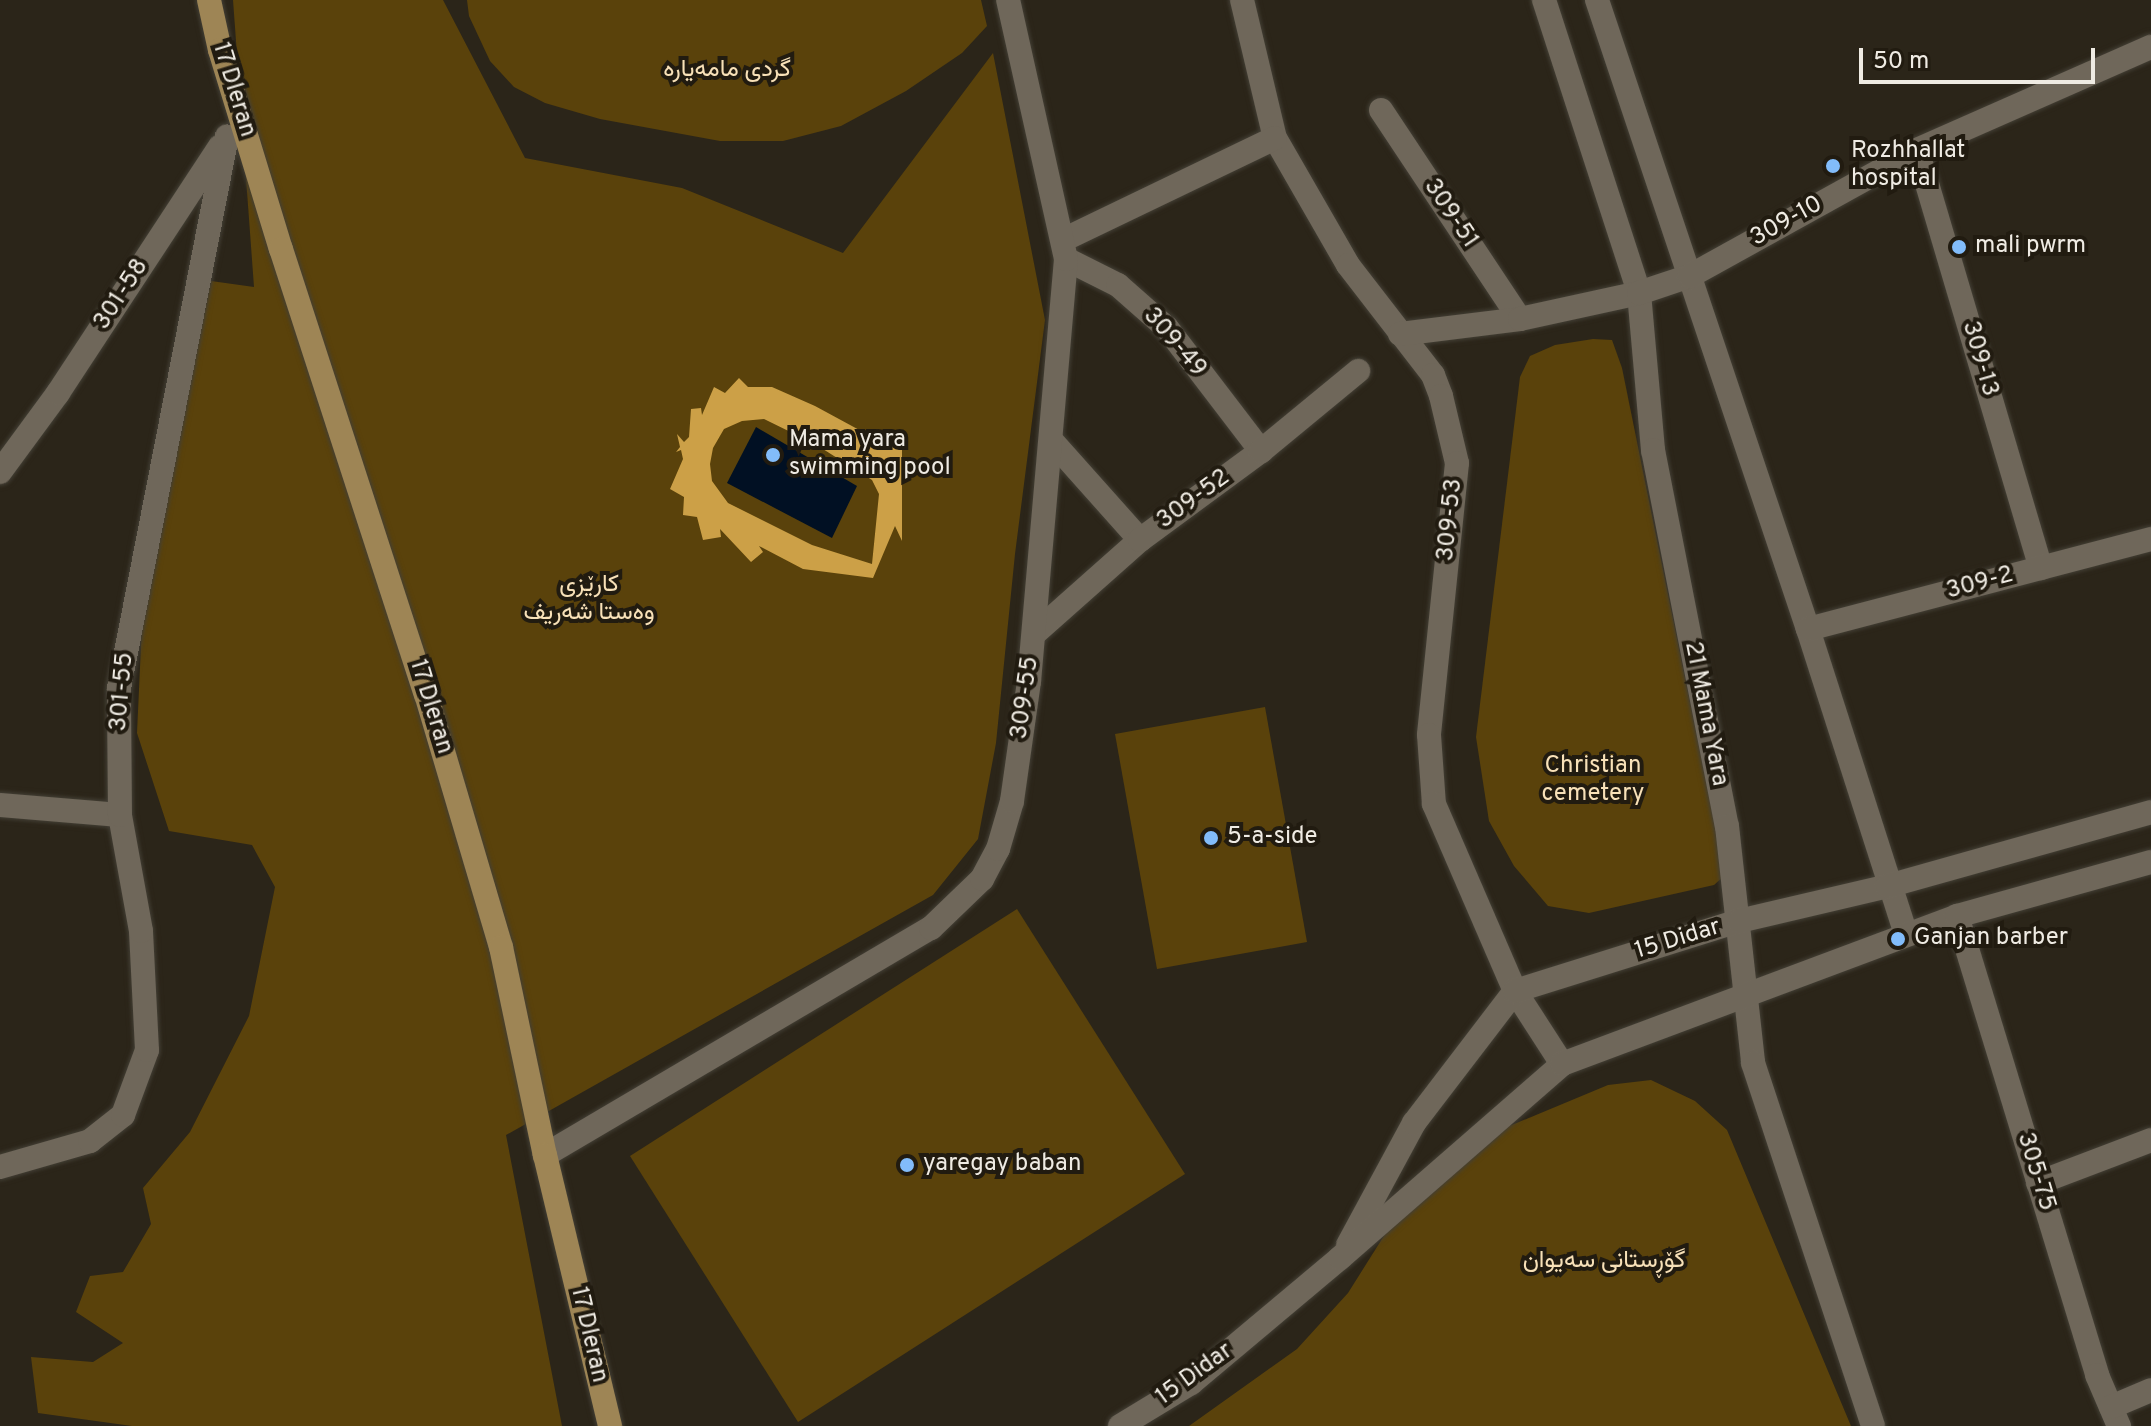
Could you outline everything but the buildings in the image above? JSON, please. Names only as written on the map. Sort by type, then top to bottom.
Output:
[{"type":"main road","name":"17 Dleran","points":[[209,0],[220,50],[426,694],[501,947],[545,1155],[610,1426]]},
{"type":"street","name":"309-55","points":[[545,1155],[931,928],[960,904],[982,879],[998,849],[1012,801],[1034,634],[1065,249],[1008,0]]},
{"type":"street","name":"309-53","points":[[1242,0],[1275,138],[1348,265],[1433,375],[1457,463],[1429,735],[1434,804],[1515,991],[1562,1064]]},
{"type":"street","name":"21 Mama Yara","points":[[1544,0],[1639,293],[1653,450],[1727,826],[1753,1063],[1873,1426]]},
{"type":"street","points":[[1597,0],[1808,629],[1906,935]]},
{"type":"street","name":"309-10","points":[[1639,293],[1690,276],[1917,150],[2149,55]]},
{"type":"street","name":"309-51","points":[[1381,110],[1520,319]]},
{"type":"street","name":"301-58","points":[[0,472],[58,393],[241,116]]},
{"type":"street","name":"301-55","points":[[0,1167],[90,1141],[123,1115],[147,1050],[141,931],[120,815],[119,688],[227,136]]},
{"type":"street","points":[[1065,249],[1275,138]]},
{"type":"street","name":"309-13","points":[[1917,150],[2041,568]]},
{"type":"street","name":"309-49","points":[[1065,249],[1118,285],[1167,328],[1261,451]]},
{"type":"street","points":[[1400,334],[1520,319],[1639,293]]},
{"type":"street","name":"309-52","points":[[1034,634],[1140,540],[1261,451],[1358,371]]},
{"type":"street","points":[[1051,440],[1140,540]]},
{"type":"street","name":"309-2","points":[[1808,629],[2151,539]]},
{"type":"street","points":[[0,805],[120,815]]},
{"type":"street","name":"15 Didar","points":[[1340,1258],[1414,1123],[1515,991],[1739,921],[1888,886],[2151,812]]},
{"type":"street","name":"15 Didar","points":[[1120,1426],[1191,1383],[1562,1064],[1957,916],[2151,862]]},
{"type":"street","name":"305-75","points":[[1957,916],[2097,1375],[2115,1416]]},
{"type":"street","points":[[2038,1183],[2151,1140]]},
{"type":"street","points":[[2115,1416],[2151,1390]]},
{"type":"green space","name":"کارێزی وەستا شەریف","points":[[233,0],[443,0],[525,158],[682,188],[843,253],[993,53],[1045,320],[1015,554],[996,743],[978,839],[933,895],[506,1135],[562,1426],[132,1426],[38,1413],[31,1357],[93,1362],[123,1343],[76,1312],[90,1276],[123,1272],[151,1224],[143,1188],[190,1132],[249,1016],[275,887],[252,845],[169,831],[137,733],[142,623],[211,281],[254,287]]},
{"type":"green space","name":"گردی مامەیارە","points":[[467,0],[981,0],[987,26],[962,53],[906,91],[841,126],[783,141],[720,141],[600,119],[545,103],[514,87],[490,61],[469,16]]},
{"type":"green space","name":"Christian cemetery","points":[[1593,339],[1612,340],[1622,368],[1723,877],[1714,885],[1589,913],[1548,906],[1514,866],[1489,821],[1476,737],[1520,377],[1530,356],[1555,345]]},
{"type":"green space","name":"5-a-side","points":[[1265,707],[1307,942],[1157,969],[1115,734]]},
{"type":"green space","name":"yaregay baban","points":[[1017,909],[1185,1174],[798,1422],[630,1156]]},
{"type":"green space","name":"گۆڕستانی سەیوان","points":[[1651,1080],[1695,1101],[1727,1130],[1851,1426],[1189,1426],[1297,1349],[1348,1293],[1387,1231],[1483,1137],[1608,1085]]},
{"type":"water","name":"Mama yara swimming pool","points":[[756,427],[857,486],[832,538],[727,483]]},
{"type":"place","name":"Rozhhallat hospital","points":[[1833,166]]},
{"type":"place","name":"mali pwrm","points":[[1959,247]]},
{"type":"place","name":"Mama yara swimming pool","points":[[773,455]]},
{"type":"place","name":"5-a-side","points":[[1211,838]]},
{"type":"place","name":"Ganjan barber","points":[[1898,939]]},
{"type":"place","name":"yaregay baban","points":[[907,1165]]}]
